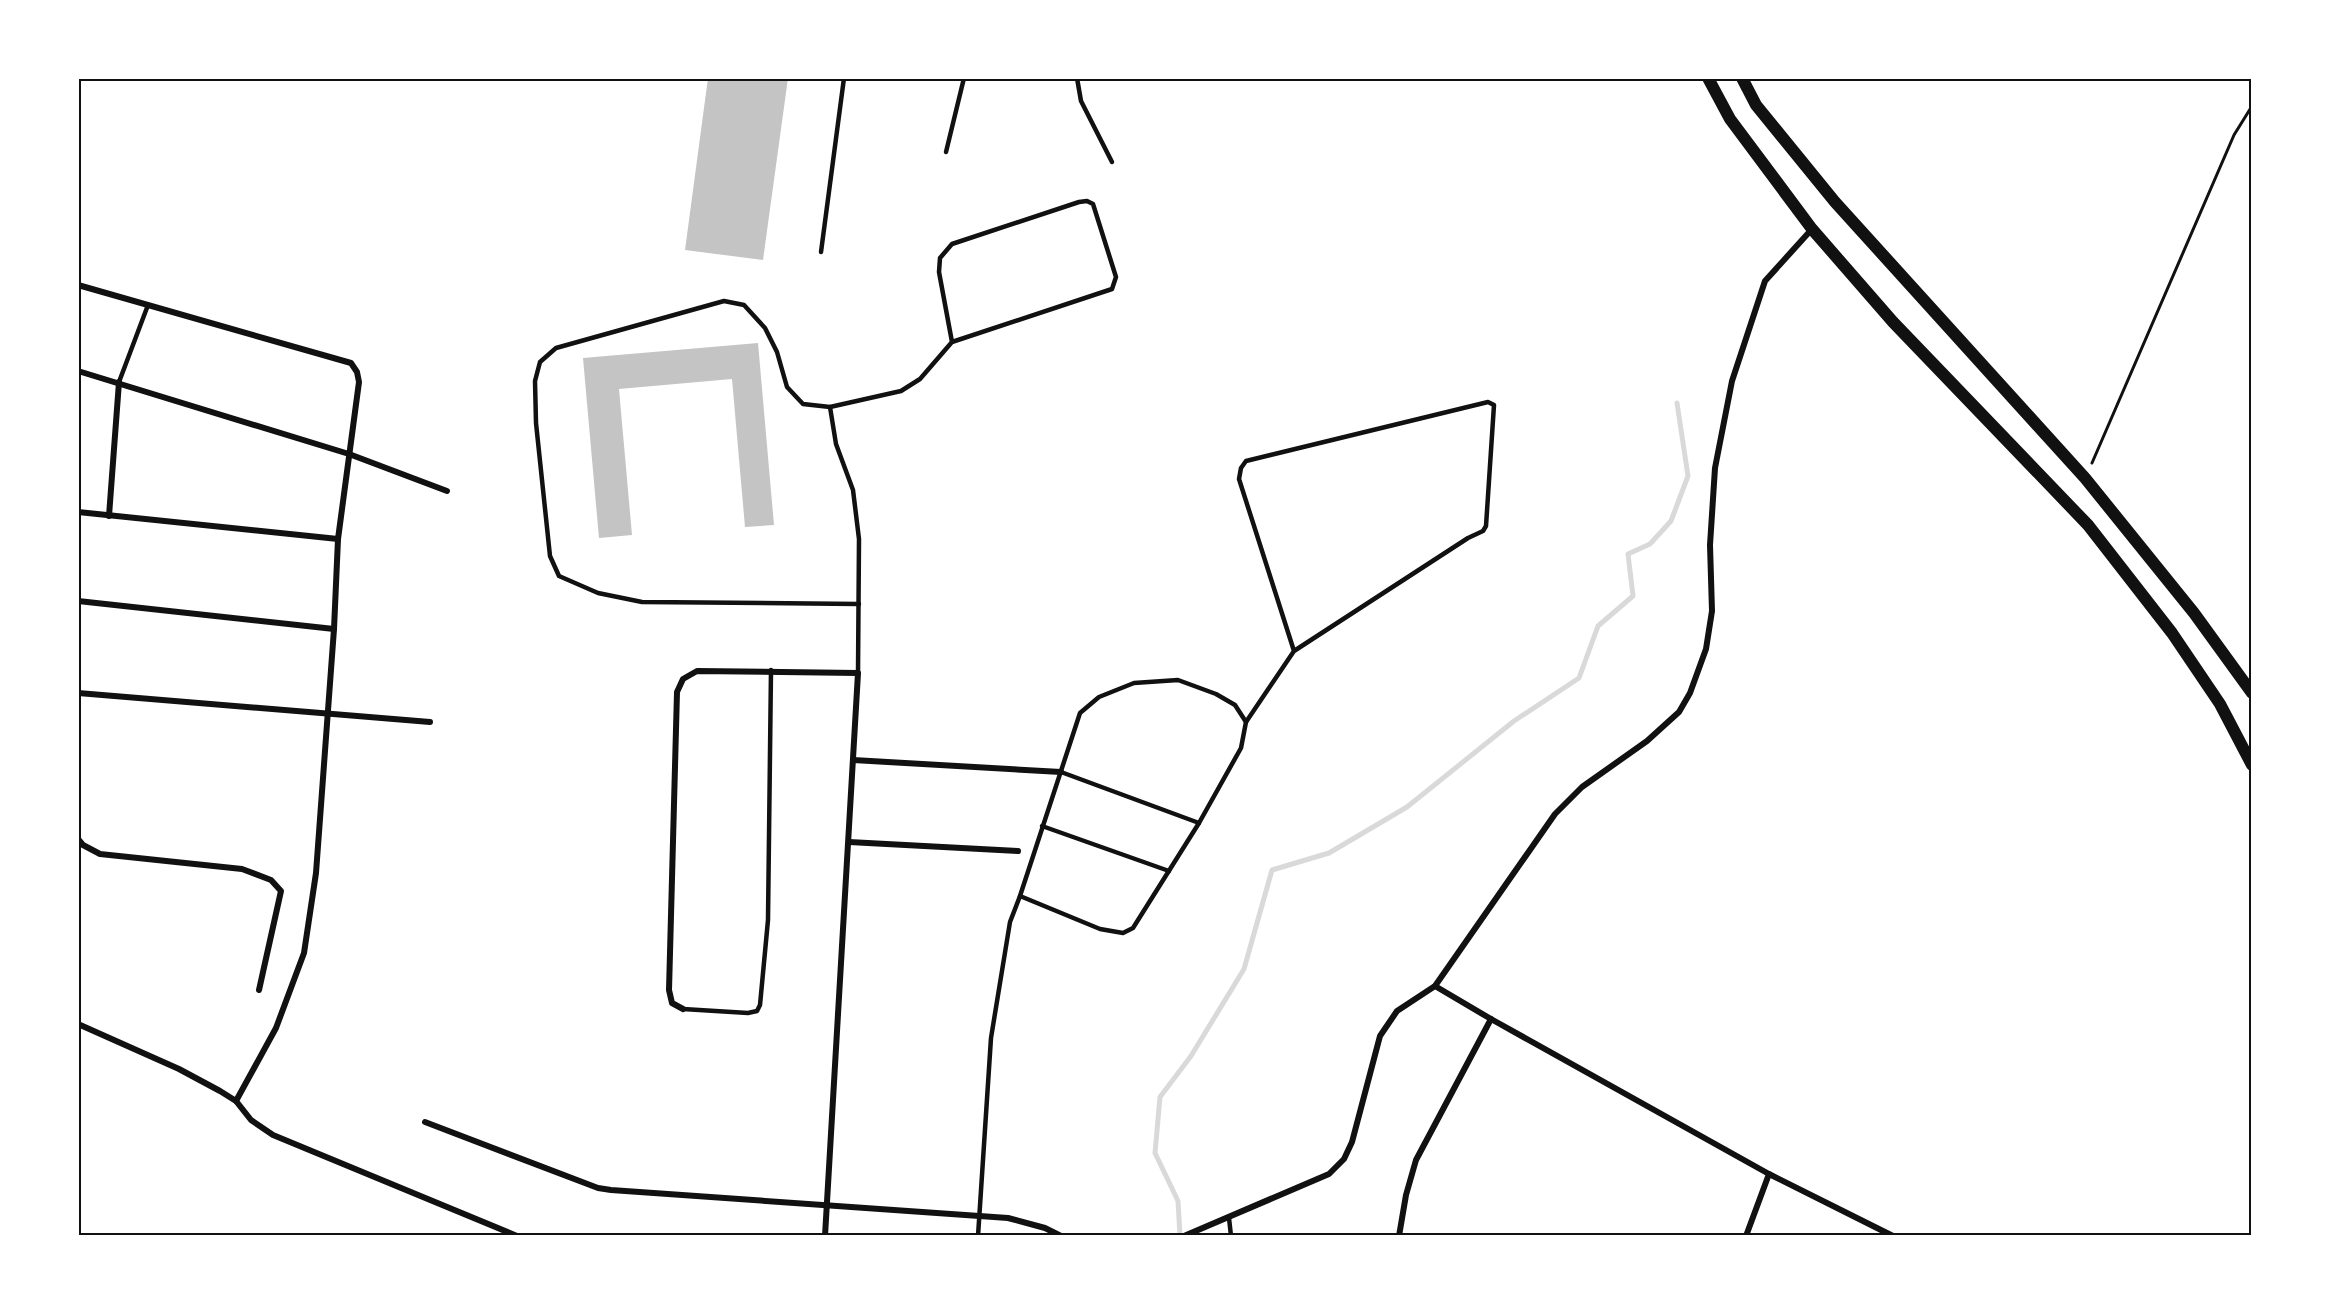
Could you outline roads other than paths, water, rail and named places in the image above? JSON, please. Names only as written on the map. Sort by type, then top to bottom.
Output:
[{"type":"main road","points":[[1708,78],[1730,119],[1812,229],[1893,322],[2088,525],[2172,633],[2220,704],[2252,765]]},
{"type":"main road","points":[[1742,78],[1756,105],[1835,202],[2085,478],[2194,613],[2252,693]]},
{"type":"street","points":[[1184,1236],[1329,1174],[1344,1159],[1352,1142],[1380,1036],[1397,1011],[1435,986],[1555,814],[1582,787],[1647,741],[1679,712],[1690,693],[1706,649],[1712,611],[1710,545],[1715,468],[1732,381],[1765,281],[1812,229]]},
{"type":"street","points":[[78,285],[351,363],[357,372],[359,382],[338,539],[334,629],[316,873],[304,953],[276,1028],[236,1101]]},
{"type":"street","points":[[78,370],[349,454],[447,491]]},
{"type":"street","points":[[109,516],[119,382]]},
{"type":"street","points":[[78,512],[338,539]]},
{"type":"street","points":[[78,601],[334,629]]},
{"type":"street","points":[[683,1010],[672,1003],[669,990],[677,692],[683,679],[696,671],[771,670],[858,673],[825,1236]]},
{"type":"street","points":[[78,693],[430,722]]},
{"type":"street","points":[[854,760],[1060,772]]},
{"type":"street","points":[[78,839],[83,845],[100,854],[242,869],[271,880],[281,891],[259,990]]},
{"type":"street","points":[[849,842],[1018,851]]},
{"type":"street","points":[[1435,986],[1769,1174],[1893,1236]]},
{"type":"street","points":[[1399,1236],[1406,1195],[1416,1160],[1491,1019]]},
{"type":"street","points":[[78,1024],[178,1069],[236,1101],[251,1120],[273,1135],[517,1236]]},
{"type":"street","points":[[425,1122],[598,1188],[828,1207],[980,1216],[1026,1221],[1045,1227],[1061,1236]]},
{"type":"street","points":[[1746,1236],[1769,1174]]},
{"type":"lane","points":[[821,252],[844,78]]},
{"type":"lane","points":[[946,152],[964,78]]},
{"type":"lane","points":[[1077,78],[1082,101],[1112,162]]},
{"type":"lane","points":[[859,604],[642,602],[598,593],[560,576],[550,556],[536,423],[535,381],[540,362],[556,348],[724,301],[744,305],[765,328],[777,352],[787,387],[803,404],[830,407],[901,391],[920,379],[951,342],[1112,289],[1116,278],[1093,204],[1087,201],[1079,202],[951,244],[940,258],[939,272],[951,342]]},
{"type":"lane","points":[[119,382],[148,305]]},
{"type":"lane","points":[[1020,897],[1100,929],[1123,933],[1133,928],[1199,823],[1241,748],[1246,722],[1294,651],[1468,538],[1483,531],[1486,526],[1494,405],[1488,402],[1245,461],[1239,479],[1294,651]]},
{"type":"lane","points":[[830,407],[836,444],[853,490],[859,539],[858,673]]},
{"type":"lane","points":[[683,1010],[748,1013],[757,1011],[760,1005],[768,920],[771,670]]},
{"type":"lane","points":[[978,1236],[990,1038],[1010,922],[1080,713],[1099,697],[1134,683],[1178,680],[1216,694],[1235,705],[1246,722]]},
{"type":"lane","points":[[1060,772],[1199,823]]},
{"type":"lane","points":[[1042,826],[1169,871]]},
{"type":"lane","points":[[1229,1218],[1231,1236]]},
{"type":"waterway","points":[[1180,1236],[1178,1201],[1155,1153],[1160,1097],[1191,1056],[1244,969],[1272,870],[1329,853],[1407,807],[1514,721],[1579,678],[1598,626],[1633,596],[1628,554],[1650,544],[1671,521],[1688,476],[1677,403]]}]
